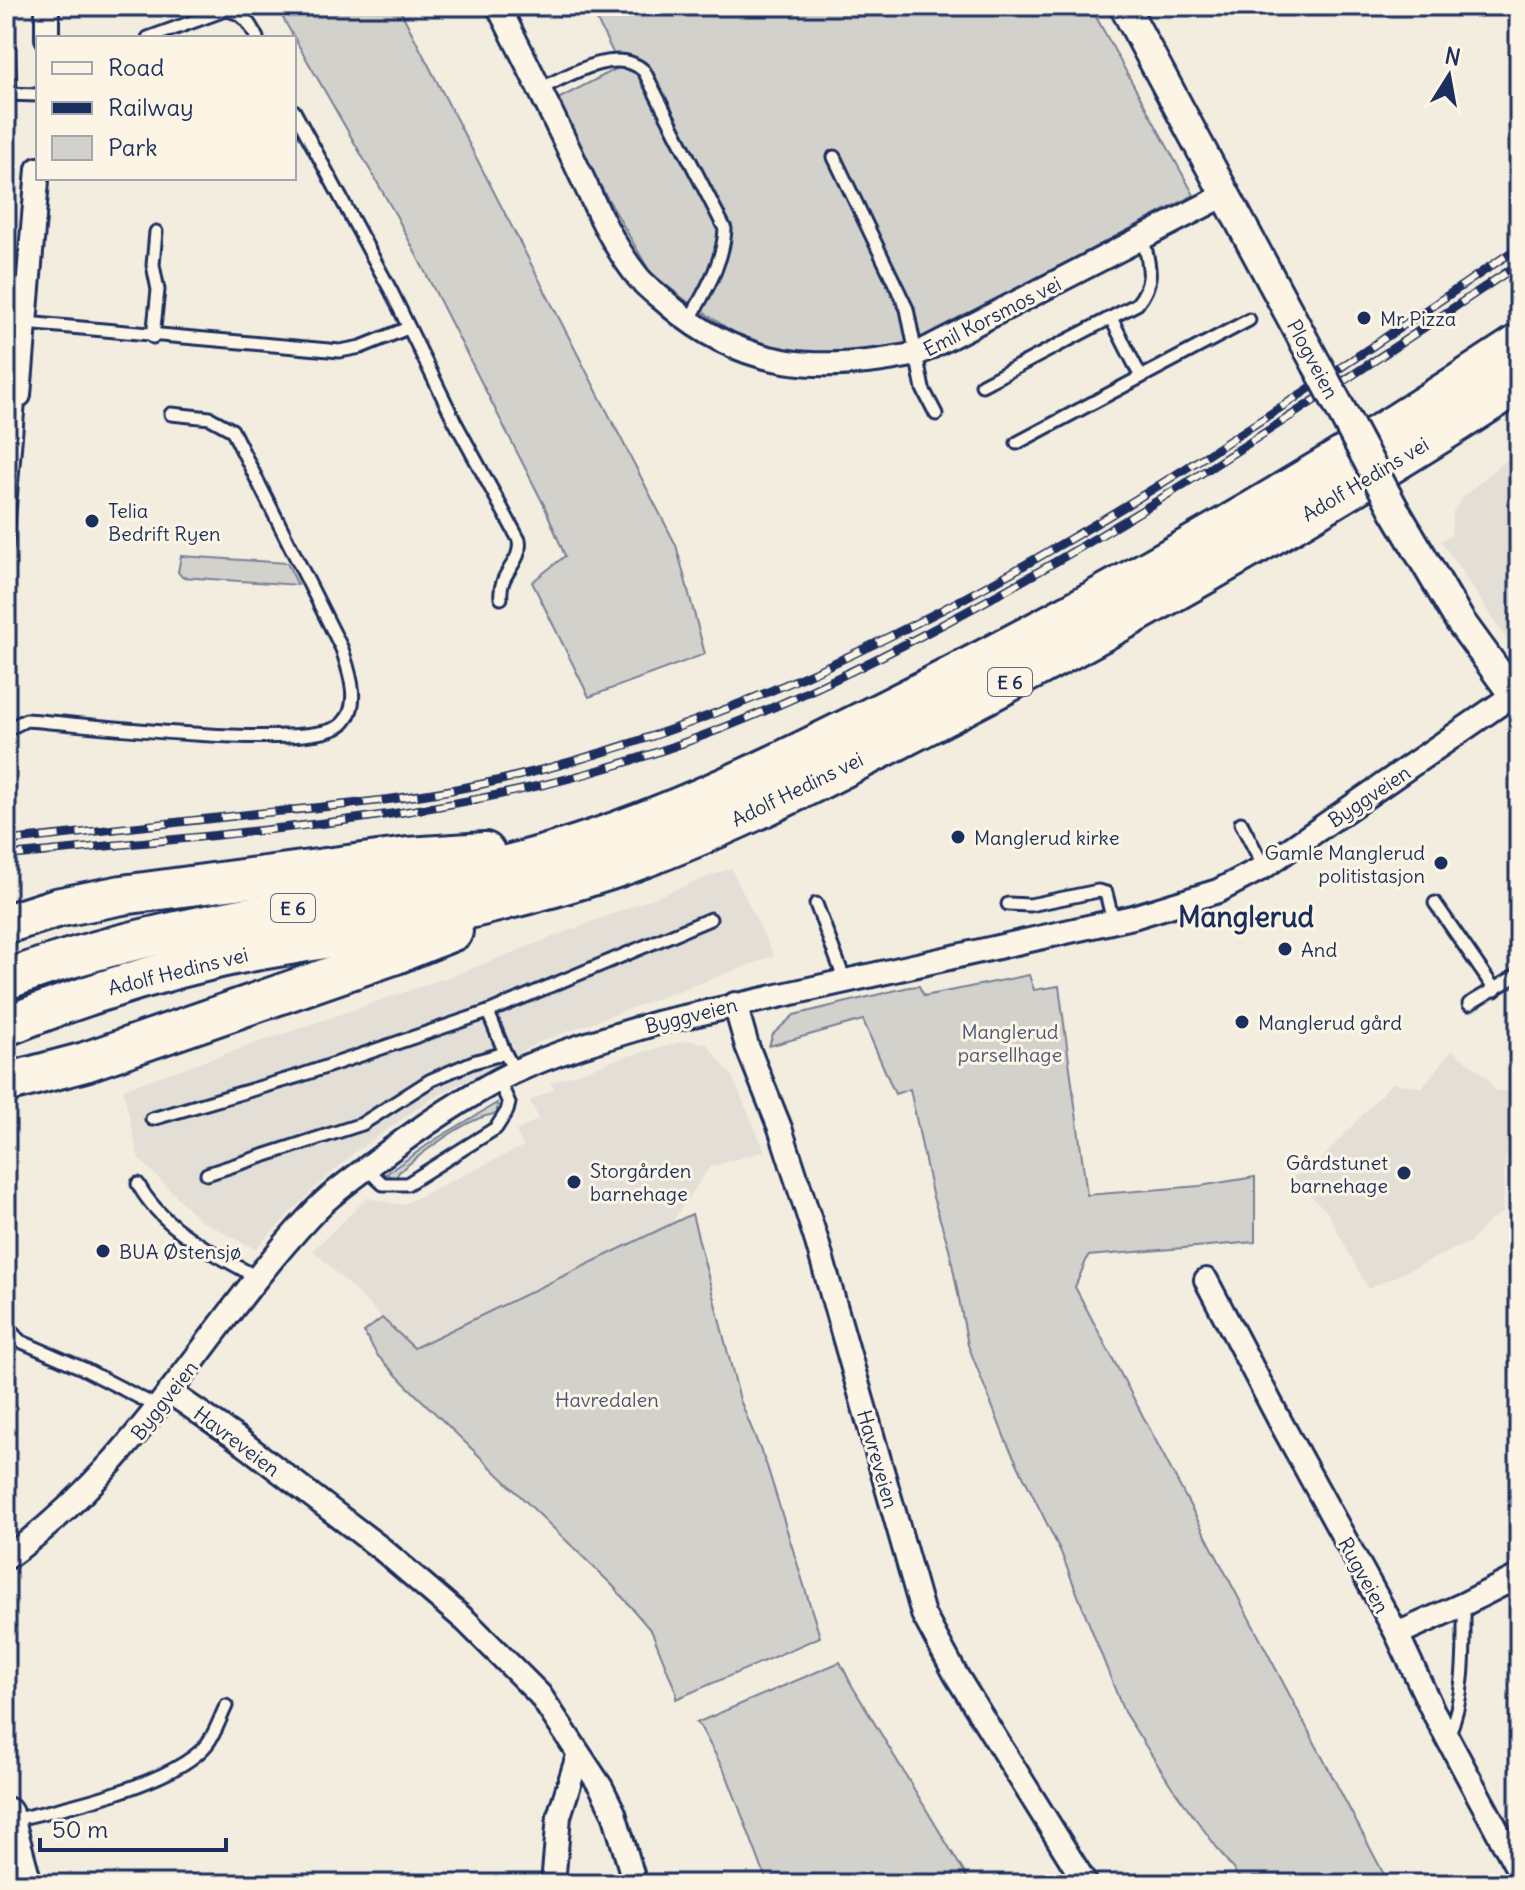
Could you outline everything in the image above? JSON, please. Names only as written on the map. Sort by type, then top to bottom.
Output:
[{"type":"highway","name":"Adolf Hedins vei","points":[[6,980],[117,946],[460,877],[581,844],[672,811],[981,661],[1225,526],[1519,344]]},
{"type":"highway","name":"Adolf Hedins vei","points":[[6,1026],[113,986],[223,957],[466,911],[536,893],[646,857],[717,827],[846,766],[1076,647],[1328,503],[1519,383]]},
{"type":"highway","name":"E 6","points":[[6,924],[56,908],[122,895],[408,857],[581,844]]},
{"type":"highway","name":"E 6","points":[[6,1083],[85,1062],[396,954],[462,928],[536,893]]},
{"type":"main road","points":[[7,1818],[25,1884]]},
{"type":"street","points":[[47,6],[47,36]]},
{"type":"street","name":"Emil Korsmos vei","points":[[498,6],[604,224],[640,280],[689,322],[714,338],[755,354],[797,364],[831,367],[875,363],[917,354],[1225,195]]},
{"type":"street","name":"Plogveien","points":[[1124,6],[1438,587],[1516,698]]},
{"type":"street","points":[[19,395],[37,180]]},
{"type":"street","name":"Byggveien","points":[[6,1558],[44,1530],[93,1484],[165,1400],[258,1278],[318,1208],[415,1131],[506,1069],[601,1039],[735,1004],[1186,903],[1218,891],[1264,867],[1516,698]]},
{"type":"street","name":"Havreveien","points":[[735,1004],[817,1242],[900,1559],[938,1643],[1086,1884]]},
{"type":"street","name":"Rugveien","points":[[1206,1280],[1397,1634],[1519,1871]]},
{"type":"street","name":"Havreveien","points":[[165,1400],[235,1437],[383,1550],[466,1621],[540,1695],[601,1787],[614,1813],[635,1884]]},
{"type":"street","points":[[1397,1634],[1519,1576]]},
{"type":"street","points":[[553,1884],[559,1816],[578,1756]]},
{"type":"lane","points":[[7,6],[8,94],[36,95]]},
{"type":"lane","points":[[154,36],[225,10],[237,12],[245,18],[256,36]]},
{"type":"lane","points":[[540,89],[586,67],[616,60],[634,62],[644,71],[725,229],[719,264],[689,322]]},
{"type":"lane","points":[[296,115],[519,540],[516,559],[503,576],[501,598]]},
{"type":"lane","points":[[834,157],[907,309],[923,389],[936,414]]},
{"type":"lane","points":[[153,337],[158,290],[153,265],[156,232]]},
{"type":"lane","points":[[982,385],[1137,304],[1149,288],[1143,238]]},
{"type":"lane","points":[[1111,318],[1141,377]]},
{"type":"lane","points":[[1017,443],[1249,320]]},
{"type":"lane","points":[[25,323],[153,337],[340,351],[361,347],[408,328]]},
{"type":"lane","points":[[6,548],[19,395]]},
{"type":"lane","points":[[6,730],[26,720],[256,738],[303,737],[340,727],[349,715],[352,678],[342,649],[237,438],[224,423],[210,418],[171,414]]},
{"type":"lane","points":[[1241,823],[1264,867]]},
{"type":"lane","points":[[1008,904],[1030,905],[1098,891],[1106,893],[1113,921]]},
{"type":"lane","points":[[1435,903],[1495,990]]},
{"type":"lane","points":[[816,904],[845,981]]},
{"type":"lane","points":[[152,1119],[299,1076],[488,1012],[710,919]]},
{"type":"lane","points":[[1469,1004],[1519,974]]},
{"type":"lane","points":[[366,1168],[383,1184],[407,1184],[496,1128],[509,1103],[506,1069],[488,1012]]},
{"type":"lane","points":[[207,1174],[362,1124],[431,1080],[473,1062],[506,1069]]},
{"type":"lane","points":[[138,1184],[163,1218],[204,1247],[258,1278]]},
{"type":"lane","points":[[6,1289],[10,1305],[6,1317]]},
{"type":"lane","points":[[6,1326],[20,1341],[165,1400]]},
{"type":"lane","points":[[1448,1737],[1461,1693],[1464,1604]]},
{"type":"lane","points":[[7,1818],[110,1794],[184,1763],[206,1745],[226,1706]]},
{"type":"shaded area","points":[[1519,449],[1519,658],[1441,541],[1451,535],[1453,511],[1464,496]]},
{"type":"shaded area","points":[[731,868],[774,956],[542,1041],[428,1101],[354,1153],[255,1249],[200,1220],[139,1159],[123,1089],[457,974]]},
{"type":"shaded area","name":"Storgården barnehage","points":[[688,1040],[707,1044],[732,1076],[765,1151],[710,1167],[671,1223],[414,1349],[313,1250],[367,1198],[402,1205],[523,1146],[516,1131],[539,1119],[530,1101],[554,1089],[550,1083],[620,1058]]},
{"type":"shaded area","name":"Gårdstunet barnehage","points":[[1452,1050],[1487,1077],[1495,1091],[1506,1091],[1519,1102],[1519,1131],[1505,1157],[1503,1212],[1487,1223],[1472,1241],[1368,1289],[1327,1212],[1292,1177],[1313,1168],[1392,1083],[1422,1087]]},
{"type":"green space","points":[[276,6],[398,6],[676,545],[705,654],[589,697],[532,582],[565,556],[544,505],[397,217],[296,36]]},
{"type":"green space","points":[[590,6],[1090,6],[1194,195],[894,353],[822,356],[779,350],[733,332],[650,272],[552,102],[620,67]]},
{"type":"green space","points":[[181,556],[287,563],[298,585],[182,577],[178,572]]},
{"type":"green space","name":"Manglerud parsellhage","points":[[1029,975],[1034,990],[1059,986],[1087,1195],[1200,1186],[1255,1177],[1255,1242],[1088,1256],[1075,1287],[1389,1884],[1244,1884],[1172,1787],[1124,1712],[1060,1550],[1006,1441],[968,1345],[949,1248],[932,1194],[910,1089],[895,1094],[863,1020],[769,1046],[773,1034],[794,1015],[909,987],[919,986],[924,996]]},
{"type":"green space","points":[[497,1103],[497,1114],[473,1121],[446,1136],[399,1172],[395,1179],[386,1174],[436,1139]]},
{"type":"green space","name":"Havredalen","points":[[692,1214],[740,1400],[767,1466],[820,1637],[676,1699],[652,1632],[613,1586],[405,1384],[377,1355],[364,1332],[382,1318],[414,1348]]},
{"type":"green space","points":[[840,1662],[971,1884],[768,1884],[727,1776],[696,1723]]},
{"type":"railway","points":[[6,841],[352,804],[471,786],[640,740],[775,689],[905,629],[1033,560],[1280,408],[1519,247]]},
{"type":"railway","points":[[6,856],[300,826],[446,805],[589,773],[728,726],[906,644],[1023,581],[1238,450],[1519,264]]},
{"type":"place","name":"Mr Pizza","points":[[1364,318]]},
{"type":"place","name":"Telia Bedrift Ryen","points":[[92,521]]},
{"type":"place","name":"Manglerud kirke","points":[[958,837]]},
{"type":"place","name":"Gamle Manglerud politistasjon","points":[[1441,863]]},
{"type":"place","name":"And","points":[[1285,949]]},
{"type":"place","name":"Manglerud gård","points":[[1242,1022]]},
{"type":"place","name":"Gårdstunet barnehage","points":[[1404,1173]]},
{"type":"place","name":"Storgården barnehage","points":[[574,1182]]},
{"type":"place","name":"BUA Østensjø","points":[[103,1251]]},
{"type":"district","name":"Manglerud","points":[[1246,917]]}]
